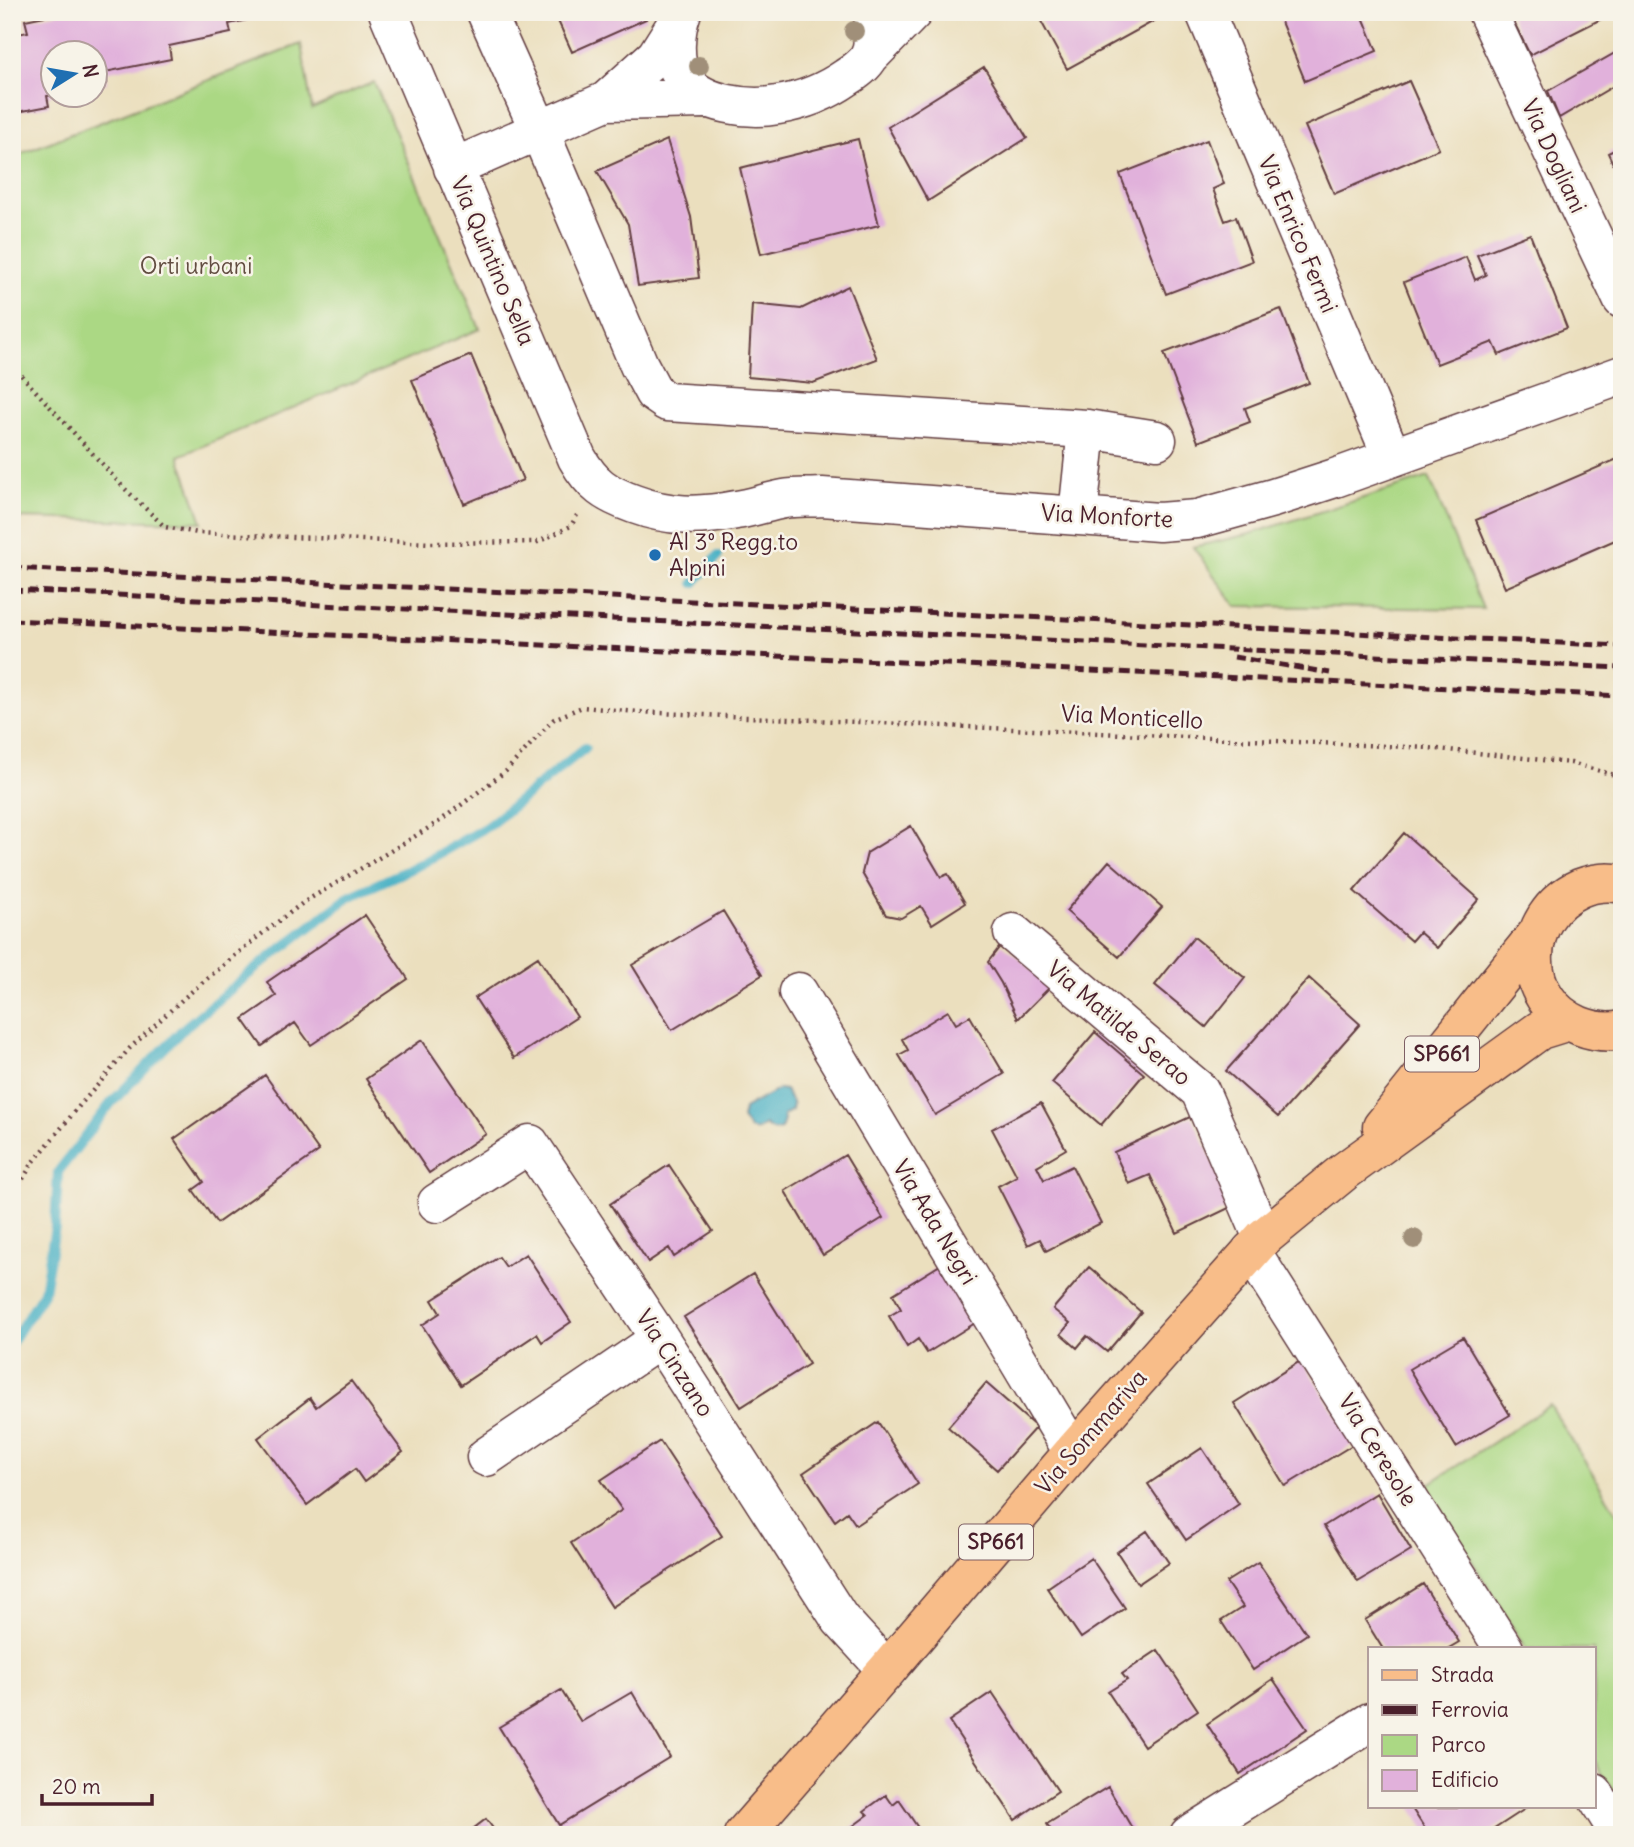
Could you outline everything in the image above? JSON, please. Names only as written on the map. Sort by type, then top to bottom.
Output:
[{"type":"main road","name":"Via Sommariva","points":[[1345,1171],[1537,934],[1548,912],[1566,894],[1605,884]]},
{"type":"main road","name":"Via Sommariva","points":[[1537,934],[1533,959],[1537,983],[1550,1004],[1569,1021]]},
{"type":"main road","name":"Via Sommariva","points":[[743,1835],[1073,1452],[1257,1244],[1345,1171],[1540,1030],[1569,1021]]},
{"type":"main road","points":[[1569,1021],[1591,1030],[1620,1032]]},
{"type":"street","name":"Via Quintino Sella","points":[[388,12],[577,458],[585,473],[605,491]]},
{"type":"street","points":[[486,12],[639,365],[654,393],[667,402],[1087,429],[1157,440]]},
{"type":"street","points":[[870,55],[873,12]]},
{"type":"street","points":[[606,101],[707,99],[744,106],[778,105],[812,96],[836,85],[856,71],[913,12]]},
{"type":"street","name":"Via Enrico Fermi","points":[[1205,12],[1392,457]]},
{"type":"street","name":"Via Dogliani","points":[[1487,12],[1622,299]]},
{"type":"street","points":[[453,168],[606,101],[656,56],[681,15]]},
{"type":"street","points":[[681,15],[675,43],[677,60],[684,79],[707,99]]},
{"type":"street","name":"Via Monforte","points":[[605,491],[656,512],[694,516],[784,499],[822,497],[1159,522],[1197,519],[1335,478],[1622,375]]},
{"type":"street","points":[[1078,515],[1087,429]]},
{"type":"street","points":[[1605,884],[1622,866]]},
{"type":"street","name":"Via Matilde Serao","points":[[1013,933],[1200,1091],[1257,1244]]},
{"type":"street","name":"Via Ada Negri","points":[[798,992],[1073,1452]]},
{"type":"street","name":"Via Cinzano","points":[[437,1203],[530,1144],[660,1339],[840,1619],[887,1670]]},
{"type":"street","name":"Via Ceresole","points":[[1257,1244],[1496,1646]]},
{"type":"street","points":[[486,1457],[660,1339]]},
{"type":"street","points":[[1189,1835],[1368,1723]]},
{"type":"street","points":[[1596,1796],[1618,1834]]},
{"type":"path","points":[[12,365],[123,487],[165,527],[198,533],[417,542],[538,542],[571,526],[605,491]]},
{"type":"path","name":"Via Monticello","points":[[12,1197],[33,1164],[80,1105],[130,1048],[185,997],[304,902],[440,821],[506,771],[554,719],[582,707],[639,712],[1429,748],[1571,763],[1622,777]]},
{"type":"green space","name":"Orti urbani","points":[[301,44],[312,109],[374,82],[480,329],[179,456],[202,522],[12,518],[12,157]]},
{"type":"green space","points":[[1429,477],[1483,609],[1236,606],[1193,547],[1250,534]]},
{"type":"green space","points":[[1550,1405],[1622,1522],[1622,1806],[1596,1763],[1596,1647],[1525,1647],[1426,1486]]},
{"type":"water","points":[[779,1089],[785,1090],[793,1104],[792,1110],[783,1116],[781,1129],[772,1130],[765,1125],[755,1131],[749,1129],[742,1118],[744,1109]]},
{"type":"building","points":[[64,12],[279,12],[229,24],[231,33],[169,46],[171,59],[108,71],[108,38],[38,38],[38,108],[12,113],[12,35],[28,32],[25,20]]},
{"type":"building","points":[[554,12],[642,12],[646,19],[572,52]]},
{"type":"building","points":[[1036,12],[1164,12],[1165,15],[1067,69]]},
{"type":"building","points":[[1277,12],[1361,12],[1377,51],[1305,81]]},
{"type":"building","points":[[1509,12],[1615,12],[1530,55]]},
{"type":"building","points":[[1622,49],[1622,81],[1559,118],[1548,91]]},
{"type":"building","points":[[984,67],[1027,138],[928,201],[888,127]]},
{"type":"building","points":[[1409,81],[1439,149],[1334,194],[1305,126]]},
{"type":"building","points":[[858,139],[879,225],[761,254],[740,168]]},
{"type":"building","points":[[667,140],[691,217],[699,278],[638,286],[628,224],[597,171]]},
{"type":"building","points":[[1207,140],[1224,184],[1213,189],[1225,221],[1236,217],[1252,261],[1166,294],[1120,174]]},
{"type":"building","points":[[1622,146],[1622,183],[1608,153]]},
{"type":"building","points":[[1530,234],[1567,328],[1499,355],[1493,342],[1437,364],[1404,282],[1466,257],[1475,280],[1486,275],[1477,255]]},
{"type":"building","points":[[848,286],[877,359],[813,383],[748,377],[752,304],[801,309]]},
{"type":"building","points":[[1281,309],[1309,383],[1245,408],[1250,422],[1198,442],[1164,353]]},
{"type":"building","points":[[471,355],[523,480],[464,504],[412,380]]},
{"type":"building","points":[[1622,457],[1622,537],[1505,588],[1476,520]]},
{"type":"building","points":[[911,826],[941,877],[948,874],[965,903],[932,924],[921,906],[901,918],[886,915],[862,873],[867,853]]},
{"type":"building","points":[[1404,833],[1479,899],[1437,948],[1419,932],[1411,941],[1354,891]]},
{"type":"building","points":[[1109,861],[1162,907],[1119,957],[1066,911]]},
{"type":"building","points":[[723,911],[762,975],[672,1030],[632,965]]},
{"type":"building","points":[[365,915],[408,979],[311,1045],[295,1023],[262,1046],[243,1019],[276,996],[267,982]]},
{"type":"building","points":[[1194,937],[1245,978],[1206,1027],[1155,985]]},
{"type":"building","points":[[1002,944],[1051,986],[1018,1019],[988,962]]},
{"type":"building","points":[[538,957],[577,1017],[514,1058],[475,998]]},
{"type":"building","points":[[1309,978],[1360,1024],[1278,1117],[1226,1071]]},
{"type":"building","points":[[948,1011],[956,1024],[970,1016],[1004,1074],[935,1115],[899,1055],[908,1050],[902,1039]]},
{"type":"building","points":[[1095,1032],[1144,1074],[1101,1125],[1052,1083]]},
{"type":"building","points":[[422,1040],[486,1134],[429,1173],[366,1079]]},
{"type":"building","points":[[265,1075],[319,1151],[217,1223],[193,1190],[204,1182],[174,1139]]},
{"type":"building","points":[[1041,1103],[1066,1149],[1037,1166],[1044,1180],[1072,1166],[1101,1223],[1046,1251],[1040,1239],[1028,1245],[998,1186],[1017,1176],[992,1129]]},
{"type":"building","points":[[1192,1116],[1233,1206],[1177,1233],[1150,1175],[1129,1184],[1114,1152]]},
{"type":"building","points":[[845,1155],[883,1218],[823,1255],[785,1191]]},
{"type":"building","points":[[669,1165],[713,1231],[674,1257],[669,1248],[648,1262],[610,1204]]},
{"type":"building","points":[[526,1254],[571,1322],[542,1342],[537,1334],[461,1385],[422,1325],[440,1313],[432,1300],[499,1257],[506,1267]]},
{"type":"building","points":[[945,1262],[980,1320],[927,1353],[918,1339],[907,1347],[889,1316],[901,1309],[893,1294]]},
{"type":"building","points":[[1089,1267],[1141,1312],[1107,1352],[1087,1336],[1077,1348],[1061,1334],[1070,1323],[1053,1309]]},
{"type":"building","points":[[753,1274],[809,1364],[741,1407],[684,1317]]},
{"type":"building","points":[[1463,1337],[1510,1415],[1456,1447],[1409,1369]]},
{"type":"building","points":[[1302,1360],[1354,1444],[1285,1486],[1234,1403]]},
{"type":"building","points":[[351,1381],[403,1452],[364,1482],[355,1469],[307,1505],[258,1438],[310,1398],[316,1407]]},
{"type":"building","points":[[986,1383],[1036,1427],[997,1470],[948,1427]]},
{"type":"building","points":[[878,1422],[918,1484],[856,1525],[847,1512],[835,1521],[803,1473]]},
{"type":"building","points":[[660,1441],[722,1536],[612,1607],[571,1543],[622,1510],[601,1480]]},
{"type":"building","points":[[1202,1448],[1239,1504],[1186,1540],[1148,1484]]},
{"type":"building","points":[[1377,1493],[1411,1550],[1358,1582],[1324,1526]]},
{"type":"building","points":[[1147,1531],[1169,1563],[1138,1584],[1117,1552]]},
{"type":"building","points":[[1091,1558],[1125,1608],[1081,1638],[1047,1588]]},
{"type":"building","points":[[1258,1562],[1307,1634],[1253,1670],[1221,1621],[1243,1607],[1226,1582]]},
{"type":"building","points":[[1423,1584],[1459,1642],[1450,1647],[1382,1647],[1365,1620]]},
{"type":"building","points":[[1158,1650],[1198,1710],[1144,1746],[1108,1692],[1127,1680],[1122,1674]]},
{"type":"building","points":[[1273,1679],[1307,1729],[1240,1774],[1207,1724]]},
{"type":"building","points":[[561,1690],[581,1722],[632,1692],[670,1757],[559,1825],[499,1727]]},
{"type":"building","points":[[992,1692],[1058,1791],[1015,1820],[949,1721]]},
{"type":"building","points":[[1108,1787],[1136,1835],[1054,1835],[1047,1824]]},
{"type":"building","points":[[886,1795],[893,1805],[899,1800],[923,1835],[847,1835],[845,1832],[868,1815],[864,1811]]},
{"type":"building","points":[[1412,1808],[1525,1809],[1485,1835],[1429,1835]]},
{"type":"building","points":[[486,1819],[498,1835],[465,1835]]},
{"type":"waterway","points":[[694,583],[718,556]]},
{"type":"waterway","points":[[12,1342],[44,1292],[55,1227],[58,1172],[111,1103],[184,1028],[349,897],[421,864],[488,826],[585,748]]},
{"type":"railway","points":[[12,568],[1622,646]]},
{"type":"railway","points":[[12,590],[1622,668]]},
{"type":"railway","points":[[12,620],[1622,696]]},
{"type":"railway","points":[[1234,657],[1330,673]]},
{"type":"place","name":"Al 3° Regg.to Alpini","points":[[655,555]]}]
